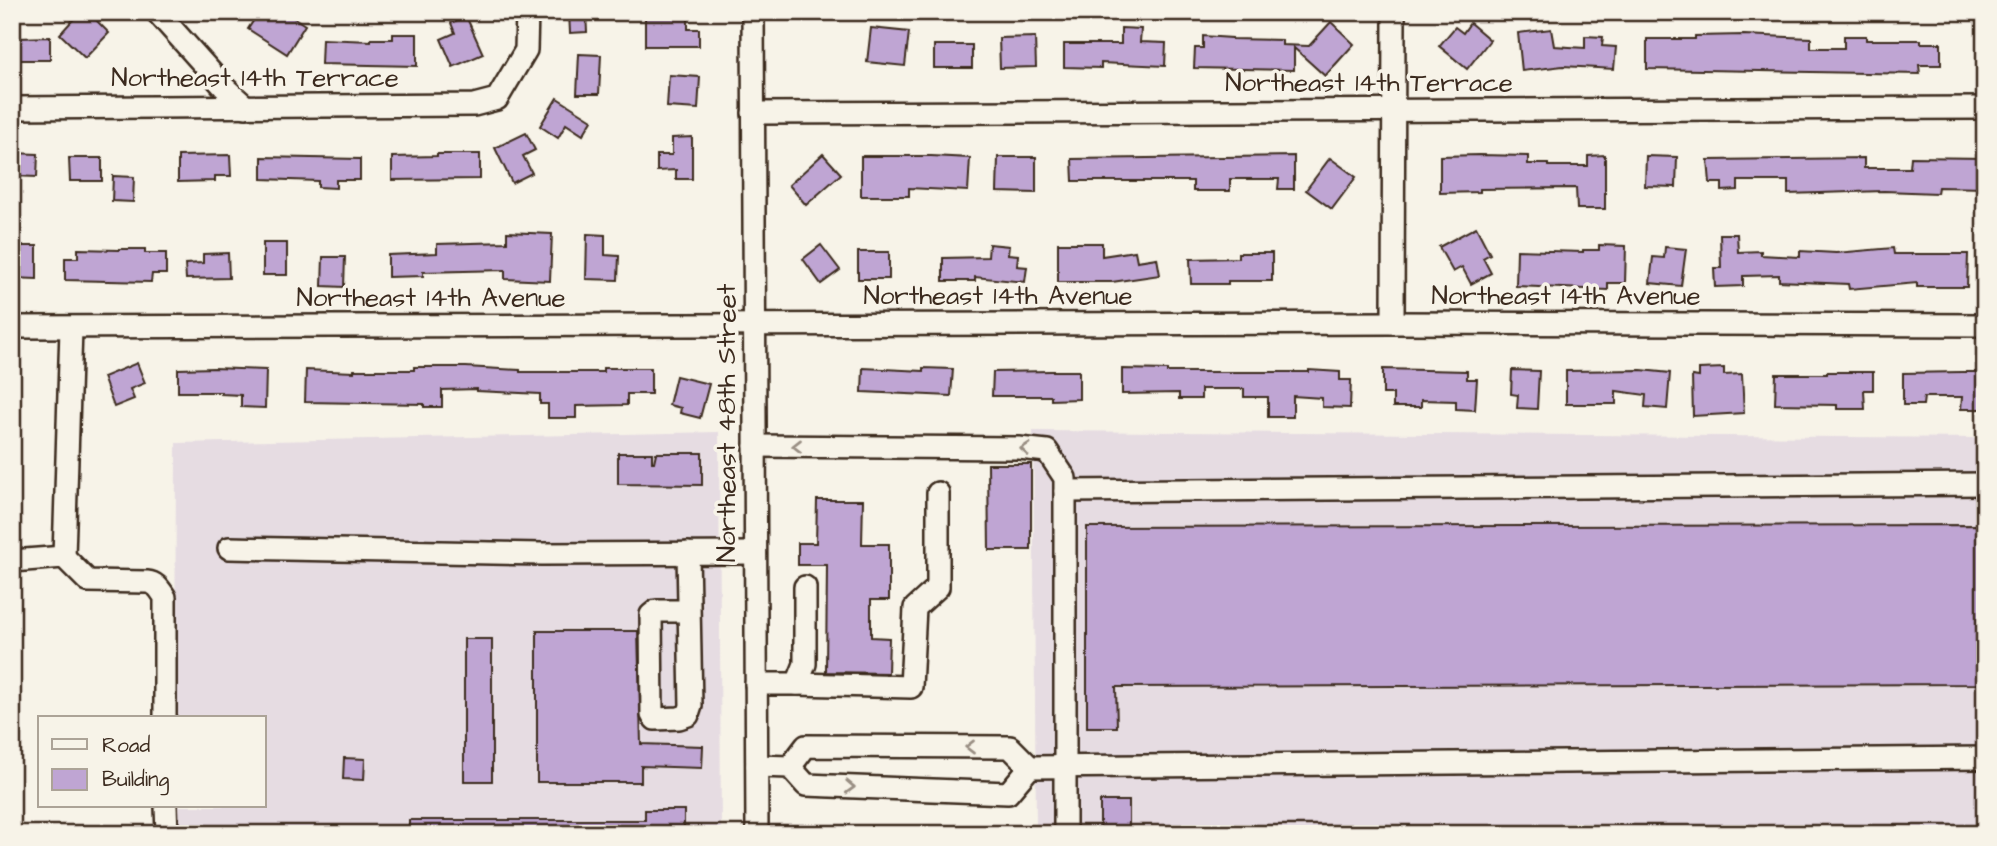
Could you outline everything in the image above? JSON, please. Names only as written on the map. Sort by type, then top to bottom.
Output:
[{"type":"street","points":[[157,12],[224,87],[246,107]]},
{"type":"street","name":"Northeast 14th Terrace","points":[[12,108],[474,105],[498,99],[526,50],[527,12]]},
{"type":"street","name":"Northeast 48th Street","points":[[752,12],[757,834]]},
{"type":"street","points":[[1393,323],[1394,12]]},
{"type":"street","name":"Northeast 14th Terrace","points":[[753,113],[1985,108]]},
{"type":"street","name":"Northeast 14th Avenue","points":[[12,327],[1393,323],[1985,325]]},
{"type":"street","points":[[72,328],[64,557],[88,581],[153,583],[165,597],[165,716]]},
{"type":"street","points":[[755,446],[1019,448],[1047,451],[1065,478],[1065,834]]},
{"type":"street","points":[[1065,491],[1985,484]]},
{"type":"street","points":[[756,684],[911,687],[915,608],[938,587],[938,493]]},
{"type":"street","points":[[229,548],[542,554],[755,553]]},
{"type":"street","points":[[688,553],[691,706],[688,715],[655,719],[652,615],[656,611],[689,611]]},
{"type":"street","points":[[12,561],[64,557]]},
{"type":"street","points":[[797,684],[805,664],[805,587]]},
{"type":"street","points":[[790,767],[806,746],[1010,747],[1030,767],[1985,758]]},
{"type":"street","points":[[757,766],[790,767],[806,785],[1008,793],[1030,767]]},
{"type":"street","points":[[166,808],[167,834]]},
{"type":"shaded area","points":[[1033,431],[1985,438],[1985,834],[1036,834]]},
{"type":"shaded area","points":[[719,432],[721,834],[174,834],[174,808],[266,808],[266,716],[175,716],[176,443]]},
{"type":"building","points":[[80,12],[88,12],[109,33],[85,58],[60,34]]},
{"type":"building","points":[[259,12],[285,12],[305,25],[287,54],[248,29]]},
{"type":"building","points":[[569,12],[586,12],[587,32],[570,33]]},
{"type":"building","points":[[466,16],[483,54],[453,67],[441,39],[455,33],[451,23]]},
{"type":"building","points":[[645,18],[688,18],[688,29],[699,29],[699,46],[645,46]]},
{"type":"building","points":[[1331,22],[1354,44],[1325,76],[1294,48],[1294,70],[1194,68],[1195,48],[1203,48],[1203,36],[1282,40],[1282,45],[1309,46]]},
{"type":"building","points":[[1470,23],[1490,40],[1467,69],[1439,46],[1455,27],[1463,33]]},
{"type":"building","points":[[871,28],[909,32],[905,66],[867,62]]},
{"type":"building","points":[[1121,28],[1141,29],[1140,42],[1166,43],[1165,66],[1101,63],[1101,68],[1064,67],[1064,44],[1121,44]]},
{"type":"building","points":[[1551,29],[1554,46],[1585,48],[1585,36],[1603,37],[1602,46],[1616,47],[1614,69],[1563,66],[1522,71],[1518,33]]},
{"type":"building","points":[[393,34],[417,34],[417,66],[321,64],[322,39],[371,41],[393,39]]},
{"type":"building","points":[[1744,35],[1811,38],[1811,48],[1844,48],[1844,36],[1866,36],[1866,40],[1921,40],[1921,43],[1941,43],[1941,65],[1919,65],[1920,74],[1647,69],[1647,39]]},
{"type":"building","points":[[50,37],[50,60],[18,60],[18,38]]},
{"type":"building","points":[[1035,37],[1036,67],[1000,68],[999,38]]},
{"type":"building","points":[[934,45],[972,45],[972,68],[934,68]]},
{"type":"building","points":[[579,54],[601,55],[599,94],[577,94]]},
{"type":"building","points":[[669,75],[700,77],[698,109],[667,107]]},
{"type":"building","points":[[557,98],[592,120],[583,135],[566,124],[558,138],[540,126]]},
{"type":"building","points":[[526,133],[535,150],[523,156],[532,173],[512,183],[495,148]]},
{"type":"building","points":[[692,137],[692,179],[676,179],[676,170],[657,171],[657,155],[672,155],[672,138]]},
{"type":"building","points":[[12,153],[38,154],[37,177],[12,176]]},
{"type":"building","points":[[480,154],[480,179],[392,180],[392,157]]},
{"type":"building","points":[[823,154],[841,174],[806,205],[789,185]]},
{"type":"building","points":[[230,155],[231,176],[215,176],[215,181],[178,182],[178,156]]},
{"type":"building","points":[[1605,155],[1605,209],[1577,209],[1576,188],[1480,189],[1480,192],[1440,193],[1440,156],[1528,156],[1528,164],[1588,166],[1588,156]]},
{"type":"building","points":[[861,156],[970,158],[968,191],[909,188],[909,196],[861,196]]},
{"type":"building","points":[[1294,156],[1294,189],[1278,189],[1279,179],[1230,179],[1230,191],[1193,191],[1193,181],[1073,181],[1072,159]]},
{"type":"building","points":[[1646,156],[1677,157],[1676,187],[1645,186]]},
{"type":"building","points":[[262,157],[360,159],[360,180],[336,180],[336,188],[318,187],[318,181],[262,179]]},
{"type":"building","points":[[998,157],[1036,157],[1036,193],[997,192]]},
{"type":"building","points":[[1911,157],[1985,158],[1985,188],[1938,187],[1937,193],[1884,191],[1788,194],[1788,181],[1738,181],[1738,190],[1722,191],[1722,183],[1710,183],[1708,160],[1864,158],[1864,168],[1910,168]]},
{"type":"building","points":[[69,158],[102,158],[102,181],[70,181]]},
{"type":"building","points":[[1330,158],[1356,177],[1332,209],[1306,190]]},
{"type":"building","points":[[113,176],[134,177],[133,202],[112,201]]},
{"type":"building","points":[[1476,227],[1490,254],[1483,258],[1491,273],[1471,284],[1462,267],[1453,272],[1439,247]]},
{"type":"building","points":[[507,232],[552,234],[550,281],[505,279],[505,270],[423,272],[423,276],[388,277],[388,255],[437,253],[437,244],[507,242]]},
{"type":"building","points":[[587,234],[605,235],[605,255],[619,256],[618,280],[586,279]]},
{"type":"building","points":[[1720,234],[1737,234],[1738,252],[1761,251],[1761,255],[1800,257],[1800,251],[1836,253],[1893,248],[1894,254],[1968,254],[1967,287],[1917,287],[1917,283],[1849,289],[1848,284],[1779,281],[1779,275],[1743,276],[1743,286],[1715,287],[1714,268],[1721,268]]},
{"type":"building","points":[[263,243],[287,243],[287,275],[263,275]]},
{"type":"building","points":[[1058,243],[1102,243],[1102,256],[1135,251],[1137,261],[1157,258],[1160,275],[1112,282],[1058,282]]},
{"type":"building","points":[[989,244],[1009,246],[1008,254],[1018,255],[1017,266],[1027,267],[1025,282],[975,277],[975,281],[943,281],[943,258],[988,257]]},
{"type":"building","points":[[821,245],[840,270],[821,284],[803,259]]},
{"type":"building","points":[[1599,245],[1626,246],[1625,283],[1608,283],[1608,290],[1516,286],[1517,250],[1583,252],[1599,250]]},
{"type":"building","points":[[12,246],[37,246],[37,279],[12,278]]},
{"type":"building","points":[[1665,247],[1686,249],[1681,286],[1650,283],[1653,257],[1664,258]]},
{"type":"building","points":[[78,249],[145,249],[145,253],[166,253],[166,274],[152,274],[151,282],[65,280],[65,258],[78,258]]},
{"type":"building","points":[[858,252],[889,252],[889,279],[858,279]]},
{"type":"building","points":[[228,253],[229,278],[186,279],[185,264],[203,263],[203,254]]},
{"type":"building","points":[[1238,253],[1272,253],[1272,281],[1191,284],[1190,259],[1238,258]]},
{"type":"building","points":[[323,257],[345,257],[344,287],[322,286]]},
{"type":"building","points":[[137,363],[145,383],[130,389],[134,399],[114,407],[103,377]]},
{"type":"building","points":[[414,367],[466,367],[520,372],[603,372],[603,368],[651,368],[651,394],[627,394],[627,405],[576,406],[576,418],[548,418],[548,404],[540,404],[540,394],[477,389],[442,390],[442,407],[424,407],[424,404],[305,402],[306,370],[354,372],[414,370]]},
{"type":"building","points":[[863,368],[923,371],[923,368],[953,369],[951,396],[862,392]]},
{"type":"building","points":[[1724,368],[1724,375],[1742,374],[1744,413],[1693,416],[1692,376],[1699,377],[1699,369]]},
{"type":"building","points":[[178,369],[266,370],[265,408],[241,407],[241,395],[178,392]]},
{"type":"building","points":[[1122,369],[1167,372],[1340,372],[1340,380],[1351,380],[1350,408],[1322,407],[1322,398],[1293,396],[1293,417],[1268,417],[1268,397],[1244,397],[1244,389],[1201,389],[1201,399],[1179,399],[1179,393],[1122,394]]},
{"type":"building","points":[[1383,369],[1467,371],[1467,379],[1477,379],[1475,410],[1456,409],[1456,401],[1421,400],[1421,407],[1393,407],[1393,394],[1383,394]]},
{"type":"building","points":[[1512,370],[1539,371],[1537,409],[1517,408],[1518,395],[1511,394]]},
{"type":"building","points":[[1641,370],[1670,373],[1667,409],[1645,407],[1646,395],[1616,391],[1616,404],[1566,404],[1566,371]]},
{"type":"building","points":[[1079,371],[1079,399],[992,396],[993,372]]},
{"type":"building","points":[[1873,372],[1873,390],[1864,390],[1865,409],[1837,409],[1837,405],[1775,404],[1776,374]]},
{"type":"building","points":[[1985,372],[1985,409],[1961,409],[1962,397],[1924,397],[1923,405],[1903,405],[1903,373]]},
{"type":"building","points":[[676,376],[709,384],[700,418],[680,413],[681,408],[669,405]]},
{"type":"building","points":[[618,453],[652,453],[654,462],[656,453],[702,453],[702,485],[618,484]]},
{"type":"building","points":[[988,464],[1031,464],[1031,550],[989,550]]},
{"type":"building","points":[[817,500],[863,500],[862,544],[889,544],[889,600],[871,600],[871,637],[889,638],[888,673],[826,672],[827,565],[798,565],[798,543],[816,543]]},
{"type":"building","points":[[1985,525],[1985,684],[1116,687],[1117,727],[1087,727],[1087,527]]},
{"type":"building","points":[[537,631],[638,631],[641,744],[703,746],[702,768],[641,766],[641,782],[537,782]]},
{"type":"building","points":[[464,639],[492,639],[492,781],[464,781]]},
{"type":"building","points":[[344,758],[365,759],[364,780],[343,779]]},
{"type":"building","points":[[1100,801],[1129,801],[1129,834],[1100,834]]},
{"type":"building","points":[[645,810],[684,810],[684,834],[409,834],[409,820],[645,820]]}]
